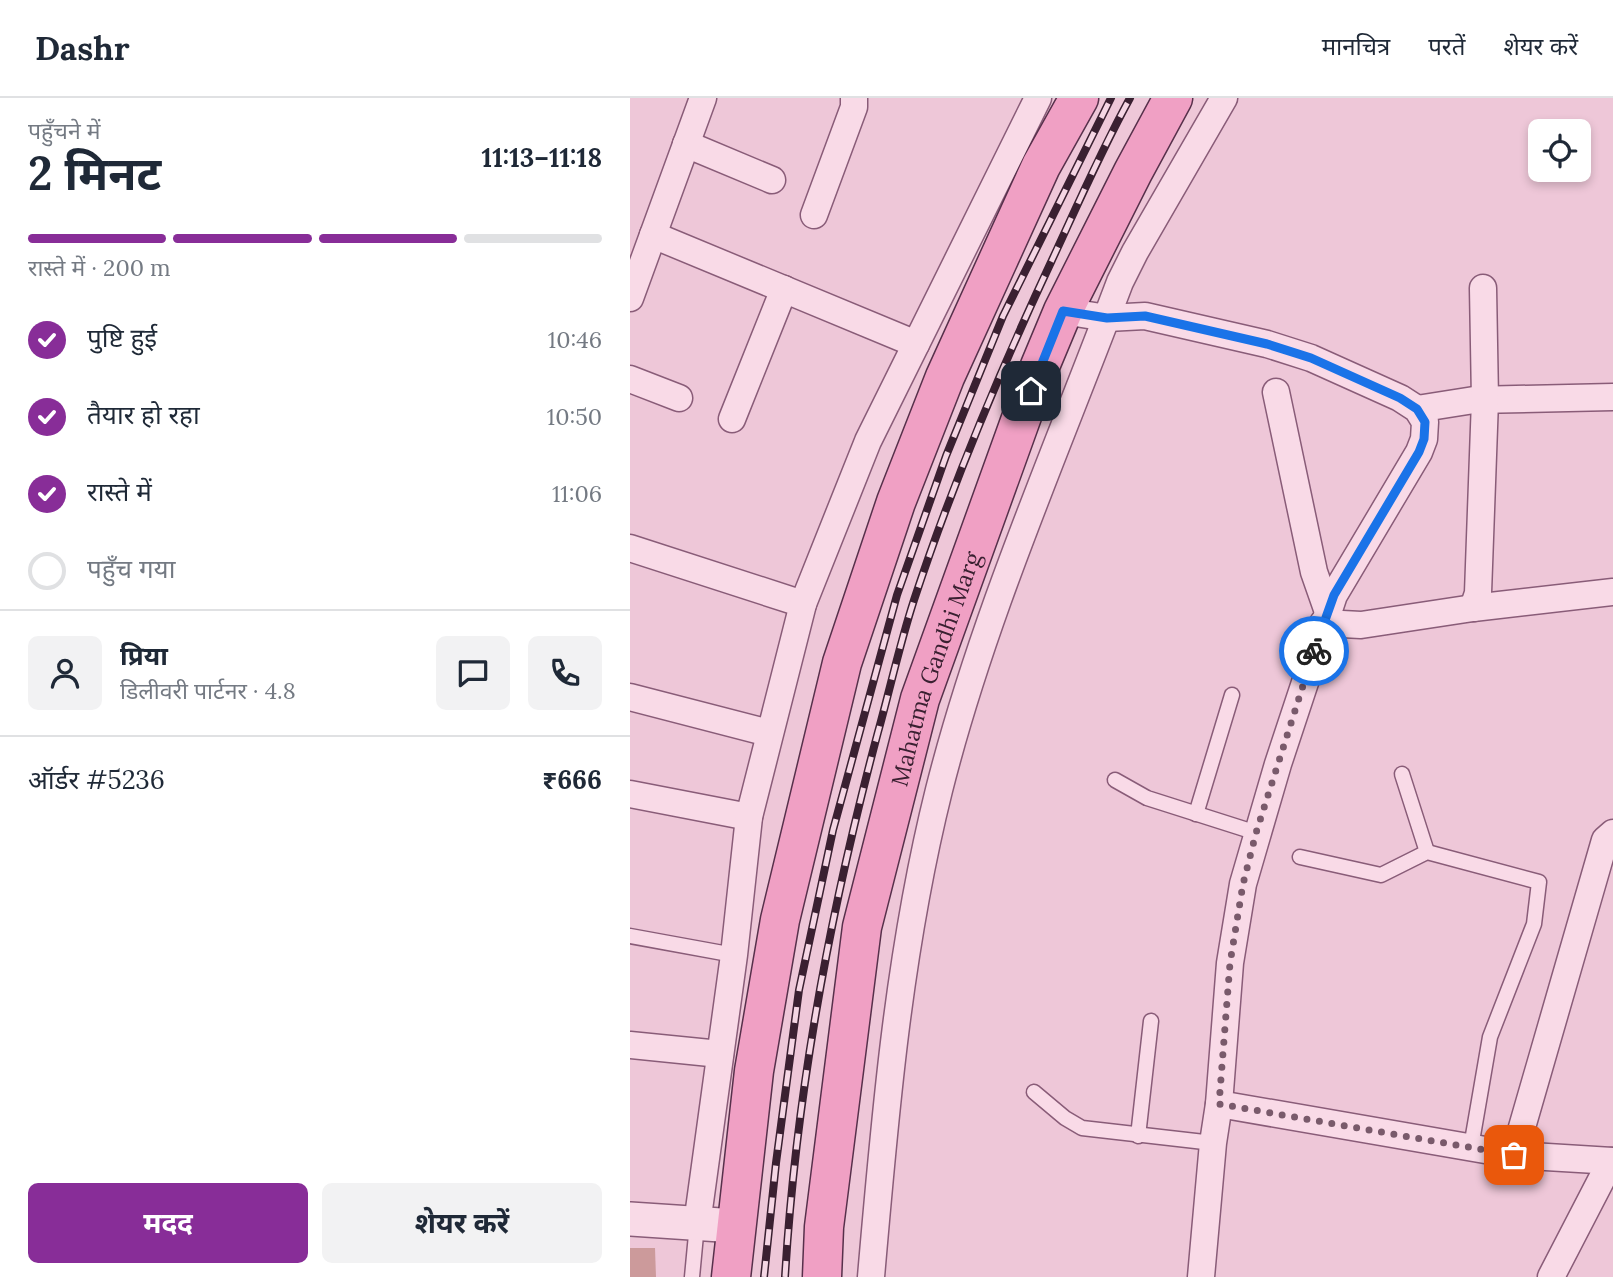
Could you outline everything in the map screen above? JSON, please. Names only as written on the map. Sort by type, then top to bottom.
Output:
[{"type":"main road","points":[[731,1277],[754,1071],[780,920],[842,663],[896,502],[945,377],[1041,166],[1079,98]]},
{"type":"main road","name":"Mahatma Gandhi Marg","points":[[822,1277],[824,1227],[866,913],[920,699],[1040,366],[1063,311],[1173,98]]},
{"type":"street","points":[[630,298],[703,98]]},
{"type":"street","points":[[814,215],[855,98]]},
{"type":"street","points":[[697,1224],[734,955],[749,817],[803,604],[868,441],[1038,98]]},
{"type":"street","points":[[871,1277],[888,1082],[913,910],[939,790],[980,647],[1135,252],[1224,98]]},
{"type":"street","points":[[687,144],[772,180]]},
{"type":"street","points":[[653,235],[916,344]]},
{"type":"street","points":[[1473,608],[1478,593],[1485,400],[1483,288]]},
{"type":"street","points":[[732,419],[784,289]]},
{"type":"street","points":[[1063,311],[1107,318],[1145,316],[1267,344],[1311,358],[1400,398],[1417,409],[1425,422],[1424,439],[1419,452],[1334,595],[1256,833],[1243,884],[1230,963],[1201,1277]]},
{"type":"street","points":[[630,379],[679,398]]},
{"type":"street","points":[[1276,392],[1325,617]]},
{"type":"street","points":[[1417,409],[1485,400],[1613,397]]},
{"type":"street","points":[[630,548],[803,604]]},
{"type":"street","points":[[1325,617],[1361,625],[1473,608],[1613,592]]},
{"type":"street","points":[[630,697],[769,733]]},
{"type":"street","points":[[630,794],[749,817]]},
{"type":"street","points":[[1514,1155],[1605,840],[1613,833]]},
{"type":"street","points":[[630,1045],[720,1054]]},
{"type":"street","points":[[1219,1104],[1514,1155],[1612,1161],[1551,1277]]},
{"type":"street","points":[[630,1219],[736,1227]]},
{"type":"lane","points":[[1196,814],[1232,695]]},
{"type":"lane","points":[[1402,774],[1427,852]]},
{"type":"lane","points":[[1115,780],[1147,799],[1256,833]]},
{"type":"lane","points":[[1300,858],[1381,875],[1427,852],[1539,882],[1534,924],[1490,1037],[1471,1147]]},
{"type":"lane","points":[[630,936],[734,955]]},
{"type":"lane","points":[[1138,1136],[1151,1021]]},
{"type":"lane","points":[[1034,1092],[1065,1118],[1082,1128],[1213,1143]]},
{"type":"lane","points":[[692,1277],[697,1224]]},
{"type":"shaded area","points":[[630,1248],[655,1248],[656,1277],[630,1277]]},
{"type":"railway","points":[[764,1277],[799,990],[833,830],[897,595],[946,456],[1003,316],[1111,98]]},
{"type":"railway","points":[[785,1277],[797,1139],[830,935],[861,799],[909,616],[944,514],[996,386],[1109,138],[1130,98]]},
{"type":"way so far","points":[[1314,651],[1256,833],[1243,884],[1230,963],[1219,1104],[1514,1155]]},
{"type":"route","points":[[1031,391],[1063,311],[1107,318],[1145,316],[1267,344],[1311,358],[1400,398],[1417,409],[1425,422],[1424,439],[1419,452],[1334,595],[1314,651]]}]
